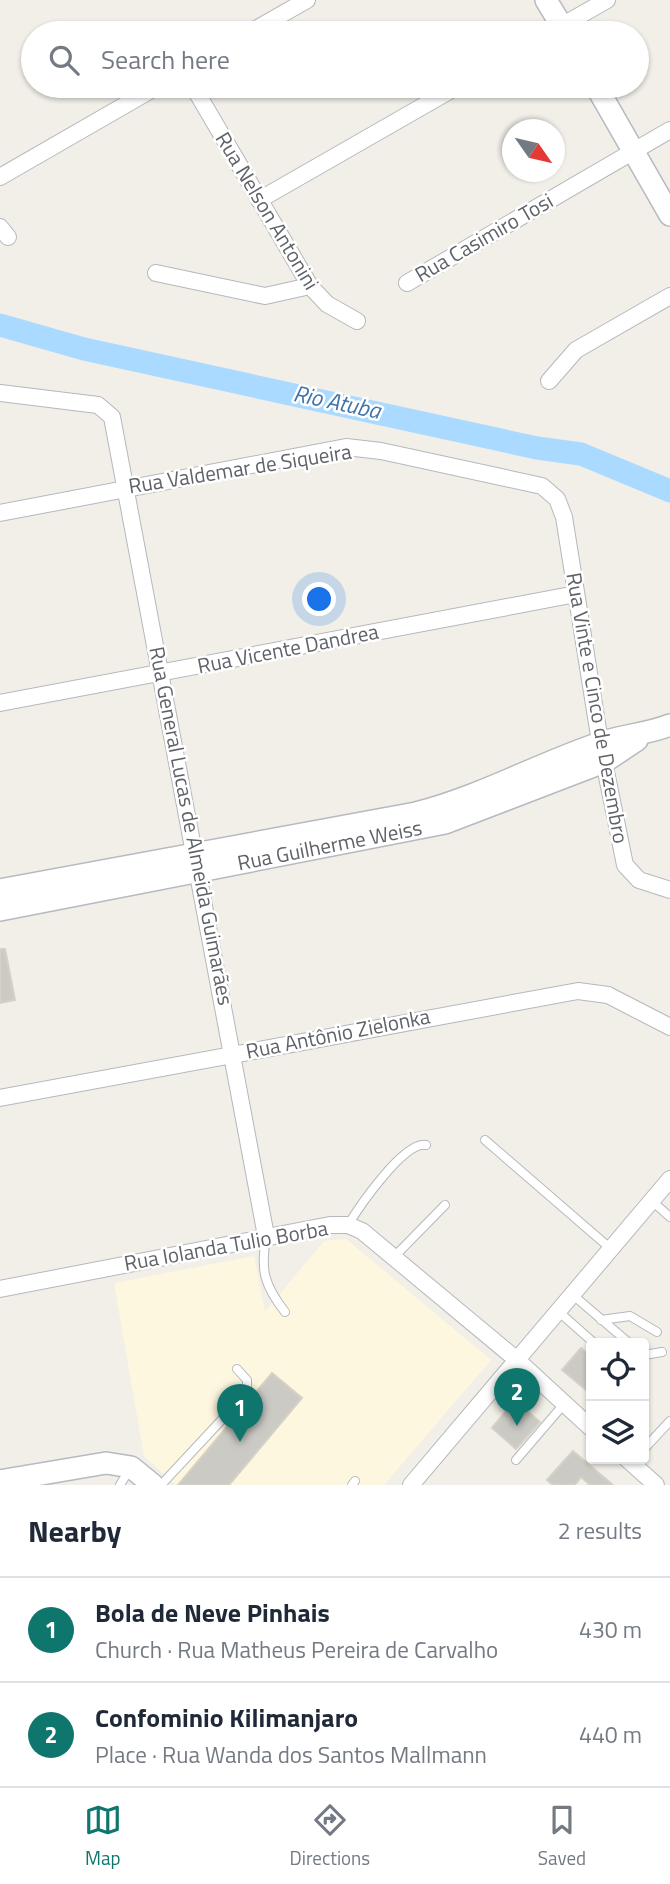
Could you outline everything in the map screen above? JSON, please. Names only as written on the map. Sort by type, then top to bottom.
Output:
[{"type":"street","points":[[270,21],[307,0]]},
{"type":"street","points":[[546,0],[555,21]]},
{"type":"street","points":[[574,21],[607,0]]},
{"type":"street","points":[[0,177],[137,98]]},
{"type":"street","name":"Rua Nelson Antonini","points":[[200,98],[310,286],[327,304],[357,321]]},
{"type":"street","points":[[259,200],[437,98]]},
{"type":"street","points":[[603,98],[670,215]]},
{"type":"street","name":"Rua Casimiro Tosi","points":[[407,283],[670,131]]},
{"type":"street","points":[[156,273],[265,296],[310,286]]},
{"type":"street","points":[[549,381],[576,350],[670,296]]},
{"type":"street","name":"Rua General Lucas de Almeida Guimarães","points":[[0,393],[89,403],[98,405],[112,417],[266,1236]]},
{"type":"street","name":"Rua Valdemar de Siqueira","points":[[0,513],[346,447],[381,451],[542,486],[557,499]]},
{"type":"street","name":"Rua Vinte e Cinco de Dezembro","points":[[557,499],[564,517],[602,752],[625,865],[639,880],[670,890]]},
{"type":"street","name":"Rua Vicente Dandrea","points":[[0,703],[576,594]]},
{"type":"street","name":"Rua Guilherme Weiss","points":[[0,890],[197,863],[445,823],[602,752],[670,725]]},
{"type":"street","name":"Rua Guilherme Weiss","points":[[0,911],[197,863]]},
{"type":"street","name":"Rua Antônio Zielonka","points":[[0,1098],[578,991],[608,995],[670,1027]]},
{"type":"street","points":[[411,1485],[669,1181]]},
{"type":"street","name":"Rua Iolanda Tulio Borba","points":[[0,1289],[266,1236],[330,1225],[348,1225],[362,1231],[517,1360],[586,1424]]},
{"type":"street","points":[[0,1481],[106,1463],[131,1466],[153,1485]]},
{"type":"street","points":[[635,1464],[656,1485]]},
{"type":"lane","points":[[485,1140],[611,1249]]},
{"type":"lane","points":[[348,1225],[358,1208],[399,1160],[413,1147],[426,1145]]},
{"type":"lane","points":[[652,1201],[670,1217]]},
{"type":"lane","points":[[393,1258],[445,1205]]},
{"type":"lane","points":[[266,1236],[261,1265],[272,1295],[285,1312]]},
{"type":"lane","points":[[573,1295],[623,1338]]},
{"type":"lane","points":[[559,1312],[588,1338]]},
{"type":"lane","points":[[601,1320],[630,1316],[657,1332]]},
{"type":"lane","points":[[649,1354],[662,1352]]},
{"type":"lane","points":[[161,1485],[242,1398],[247,1390],[247,1380],[237,1369]]},
{"type":"lane","points":[[516,1460],[564,1404]]},
{"type":"lane","points":[[649,1445],[670,1422]]},
{"type":"lane","points":[[120,1485],[131,1466]]},
{"type":"shaded area","points":[[346,1239],[491,1360],[384,1485],[176,1485],[144,1456],[114,1283],[254,1256],[265,1312],[324,1241]]},
{"type":"building","points":[[0,949],[5,949],[15,1000],[0,1003]]},
{"type":"building","points":[[581,1348],[586,1352],[586,1390],[562,1370]]},
{"type":"building","points":[[272,1373],[302,1398],[229,1485],[178,1485]]},
{"type":"building","points":[[515,1400],[540,1422],[516,1449],[492,1428]]},
{"type":"building","points":[[573,1451],[613,1485],[590,1485],[581,1477],[575,1485],[553,1485],[547,1480]]},
{"type":"waterway","name":"Rio Atuba","points":[[0,325],[84,349],[537,448],[581,454],[670,491]]},
{"type":"place","name":"Confominio Kilimanjaro","points":[[517,1426]]},
{"type":"place","name":"Bola de Neve Pinhais","points":[[240,1442]]}]
